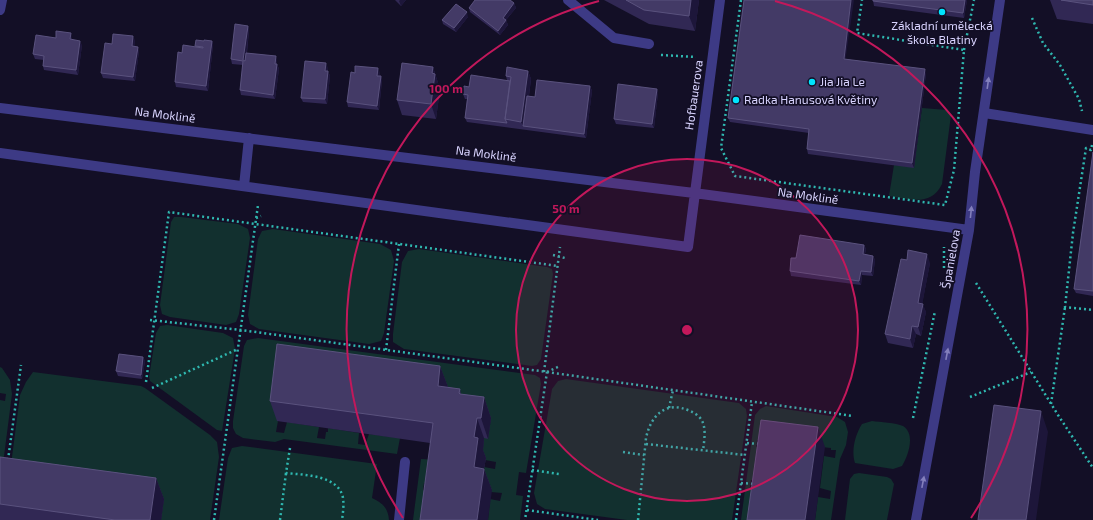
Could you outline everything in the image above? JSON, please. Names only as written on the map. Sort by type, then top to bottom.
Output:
[{"type":"street","points":[[0,10],[2,0]]},
{"type":"street","points":[[568,0],[614,38],[649,44]]},
{"type":"street","name":"Hofbauerova","points":[[562,230],[688,248],[720,0]]},
{"type":"street","name":"Španielova","points":[[916,520],[969,230],[1000,0]]},
{"type":"street","name":"Na Moklině","points":[[0,108],[694,193],[969,230]]},
{"type":"street","points":[[984,113],[1090,130]]},
{"type":"street","points":[[244,186],[249,138]]},
{"type":"street","points":[[0,153],[562,230]]},
{"type":"street","points":[[399,520],[406,462]]},
{"type":"path","points":[[742,0],[721,148],[735,176],[945,205],[954,170],[964,50],[974,0]]},
{"type":"path","points":[[862,0],[857,33],[964,50]]},
{"type":"path","points":[[1032,18],[1043,43],[1060,65],[1079,99],[1090,130]]},
{"type":"path","points":[[649,44],[648,54],[712,58]]},
{"type":"path","points":[[1051,404],[1065,307],[1073,234],[1086,148],[1091,150],[1092,142]]},
{"type":"path","points":[[214,520],[260,189]]},
{"type":"path","points":[[146,382],[152,320],[169,212],[558,266]]},
{"type":"path","points":[[256,218],[261,216]]},
{"type":"path","points":[[525,520],[562,230]]},
{"type":"path","points":[[386,350],[399,244]]},
{"type":"path","points":[[553,256],[565,258]]},
{"type":"path","points":[[973,277],[1051,404],[1093,468]]},
{"type":"path","points":[[1065,307],[1093,310]]},
{"type":"path","points":[[913,418],[935,311]]},
{"type":"path","points":[[152,320],[241,330],[854,416]]},
{"type":"path","points":[[152,388],[238,349]]},
{"type":"path","points":[[7,462],[21,365]]},
{"type":"path","points":[[545,372],[560,366]]},
{"type":"path","points":[[970,397],[1031,372]]},
{"type":"path","points":[[669,408],[673,390]]},
{"type":"path","points":[[736,520],[752,402]]},
{"type":"path","points":[[638,520],[648,427],[653,419],[661,411],[677,407],[696,414],[703,422],[703,451]]},
{"type":"path","points":[[747,443],[761,444]]},
{"type":"path","points":[[646,444],[745,455]]},
{"type":"path","points":[[280,520],[290,448]]},
{"type":"path","points":[[623,452],[644,455]]},
{"type":"path","points":[[532,470],[559,474]]},
{"type":"path","points":[[286,473],[316,477],[329,481],[339,488],[343,496],[344,508],[342,520]]},
{"type":"path","points":[[741,483],[762,485]]},
{"type":"path","points":[[527,510],[597,520]]},
{"type":"green space","points":[[922,108],[947,110],[951,115],[942,184],[932,196],[926,199],[912,200],[889,196],[894,165],[914,167]]},
{"type":"green space","points":[[174,217],[238,224],[248,229],[250,238],[239,314],[236,322],[226,325],[170,317],[162,314],[160,305],[171,222]]},
{"type":"green space","points":[[273,229],[380,244],[391,250],[394,261],[384,333],[381,341],[369,344],[259,329],[250,324],[248,315],[258,239],[262,231]]},
{"type":"green space","points":[[419,249],[547,267],[552,269],[553,274],[541,359],[537,365],[532,366],[404,349],[393,342],[402,262],[408,251]]},
{"type":"green space","points":[[167,325],[223,333],[233,338],[235,349],[222,431],[217,430],[150,381],[149,377],[156,333],[160,326]]},
{"type":"green space","points":[[258,338],[535,375],[540,378],[541,384],[526,473],[519,472],[516,495],[523,496],[520,520],[488,520],[490,499],[500,501],[502,493],[491,492],[491,490],[482,488],[484,467],[495,469],[496,462],[482,458],[484,438],[488,438],[491,418],[448,387],[278,421],[276,432],[284,433],[287,422],[319,427],[317,438],[325,439],[328,428],[359,433],[358,444],[365,445],[369,434],[400,438],[397,454],[284,439],[275,442],[243,438],[236,434],[233,428],[233,421],[244,346],[247,340]]},
{"type":"green space","points":[[0,367],[10,380],[12,394],[3,464],[11,465],[20,395],[33,372],[141,386],[210,435],[217,442],[219,457],[210,520],[161,520],[164,498],[0,476],[0,400],[5,401],[6,394],[0,393]]},
{"type":"green space","points":[[566,379],[739,403],[746,409],[747,416],[732,520],[627,520],[545,509],[537,504],[534,493],[552,389],[558,381]]},
{"type":"green space","points":[[766,406],[837,417],[845,422],[848,432],[846,445],[840,459],[831,520],[815,520],[818,497],[830,499],[831,491],[820,488],[824,456],[835,458],[836,450],[831,450],[831,448],[757,440],[756,447],[767,449],[763,482],[751,480],[750,487],[762,489],[757,520],[741,520],[755,415],[760,409]]},
{"type":"green space","points":[[872,421],[900,425],[907,430],[910,445],[907,457],[902,466],[893,469],[855,463],[853,453],[857,433],[862,424]]},
{"type":"green space","points":[[242,446],[377,464],[372,498],[384,506],[389,520],[219,520],[228,458],[232,448]]},
{"type":"green space","points":[[421,459],[438,460],[435,484],[424,483],[423,490],[430,492],[430,520],[413,520]]},
{"type":"green space","points":[[859,473],[887,477],[891,479],[894,484],[887,520],[845,520],[850,479],[854,474]]},
{"type":"building","points":[[475,0],[510,0],[514,3],[503,18],[506,20],[498,31],[469,8]]},
{"type":"building","points":[[626,0],[691,0],[689,16],[644,10]]},
{"type":"building","points":[[744,0],[851,0],[844,59],[925,69],[912,163],[807,149],[809,129],[728,118]]},
{"type":"building","points":[[873,0],[965,0],[963,13]]},
{"type":"building","points":[[1061,0],[1093,0],[1093,5]]},
{"type":"building","points":[[456,4],[467,12],[454,28],[442,20]]},
{"type":"building","points":[[235,24],[248,26],[243,60],[245,61],[246,53],[276,56],[275,64],[277,64],[273,95],[240,90],[243,61],[231,59]]},
{"type":"building","points":[[56,31],[71,33],[70,39],[80,41],[76,70],[43,66],[44,56],[33,54],[36,35],[56,38]]},
{"type":"building","points":[[113,34],[133,36],[132,46],[138,47],[133,77],[101,73],[105,43],[112,44]]},
{"type":"building","points":[[196,40],[212,41],[206,86],[175,82],[178,52],[182,53],[183,45],[203,48],[195,46]]},
{"type":"building","points":[[305,61],[326,63],[325,71],[328,71],[325,99],[301,98]]},
{"type":"building","points":[[402,63],[433,67],[432,73],[435,74],[431,104],[397,100]]},
{"type":"building","points":[[355,66],[378,68],[377,76],[381,76],[377,106],[347,102],[351,72],[355,73]]},
{"type":"building","points":[[507,67],[528,71],[521,122],[505,119],[511,77],[506,76]]},
{"type":"building","points":[[471,75],[510,81],[505,119],[507,123],[465,118],[468,95],[463,94],[464,86],[469,87]]},
{"type":"building","points":[[537,80],[590,86],[584,134],[523,126],[527,96],[535,97]]},
{"type":"building","points":[[618,84],[657,89],[652,124],[614,119]]},
{"type":"building","points":[[1093,152],[1093,291],[1074,289]]},
{"type":"building","points":[[800,235],[864,245],[863,254],[873,256],[871,272],[861,271],[859,281],[790,271],[791,258],[796,258]]},
{"type":"building","points":[[908,250],[927,254],[918,303],[923,304],[918,327],[912,326],[910,339],[885,334],[901,259],[907,260]]},
{"type":"building","points":[[277,344],[440,366],[438,386],[460,389],[460,394],[484,397],[481,418],[477,418],[474,437],[478,438],[474,467],[484,469],[477,520],[420,520],[433,423],[270,401]]},
{"type":"building","points":[[119,354],[143,357],[141,375],[116,371]]},
{"type":"building","points":[[994,405],[1041,411],[1026,520],[978,520]]},
{"type":"building","points":[[761,420],[818,427],[805,520],[747,520]]},
{"type":"building","points":[[0,457],[156,478],[150,520],[115,520],[0,504]]},
{"type":"place","name":"Základní umělecká škola Blatiny","points":[[942,12]]},
{"type":"place","name":"Jia Jia Le","points":[[812,82]]},
{"type":"place","name":"Radka Hanusová Květiny","points":[[736,100]]}]
